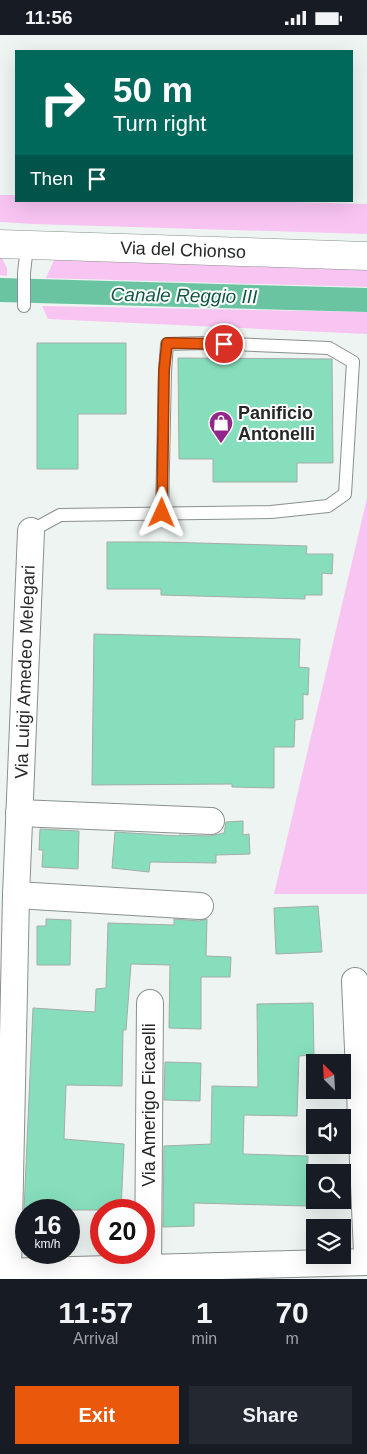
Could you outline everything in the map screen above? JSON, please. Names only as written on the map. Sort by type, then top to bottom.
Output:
[{"type":"main road","name":"Via del Chionso","points":[[0,244],[367,256]]},
{"type":"street","name":"Via Luigi Amedeo Melegari","points":[[4,1272],[16,895],[31,531]]},
{"type":"street","points":[[19,813],[211,821]]},
{"type":"street","points":[[16,895],[200,906]]},
{"type":"street","points":[[355,981],[367,1253]]},
{"type":"street","name":"Via Amerigo Ficarelli","points":[[148,1268],[150,1003]]},
{"type":"street","points":[[4,1272],[148,1268],[216,1272],[367,1262]]},
{"type":"lane","points":[[24,306],[24,273],[27,246]]},
{"type":"lane","points":[[31,531],[60,515],[272,512],[328,506],[345,494],[353,362],[328,348],[167,343],[164,371],[162,513]]},
{"type":"shaded area","points":[[0,195],[15,195],[15,202],[290,202],[367,204],[367,234],[0,222]]},
{"type":"shaded area","points":[[0,255],[7,268],[7,276],[0,275]]},
{"type":"shaded area","points":[[56,256],[367,268],[367,287],[46,278]]},
{"type":"shaded area","points":[[42,306],[367,312],[367,334],[48,319]]},
{"type":"shaded area","points":[[367,498],[367,894],[274,894]]},
{"type":"building","points":[[37,343],[126,343],[126,414],[78,414],[78,469],[37,469]]},
{"type":"building","points":[[178,358],[332,359],[333,463],[297,463],[297,482],[213,482],[213,459],[179,459]]},
{"type":"building","points":[[107,542],[307,546],[306,554],[333,554],[332,574],[322,573],[322,595],[305,595],[305,599],[161,595],[161,589],[107,589]]},
{"type":"building","points":[[94,634],[300,639],[299,667],[309,668],[308,695],[303,694],[303,719],[295,720],[294,747],[274,747],[274,788],[232,787],[232,784],[92,785]]},
{"type":"building","points":[[243,821],[243,835],[249,834],[250,854],[216,855],[216,863],[150,862],[149,872],[112,868],[115,832],[210,836],[224,833],[226,822]]},
{"type":"building","points":[[40,829],[79,831],[78,869],[42,867],[43,850],[39,850]]},
{"type":"building","points":[[318,906],[322,952],[276,954],[274,908]]},
{"type":"building","points":[[46,919],[71,920],[70,965],[37,965],[37,926],[46,926]]},
{"type":"building","points":[[174,919],[199,921],[207,919],[206,956],[231,957],[230,977],[201,977],[201,1029],[169,1028],[170,965],[131,964],[126,1030],[123,1030],[122,1086],[66,1085],[64,1139],[124,1144],[122,1199],[90,1199],[90,1210],[80,1210],[80,1199],[24,1199],[33,1008],[95,1012],[96,989],[106,988],[108,923],[174,925]]},
{"type":"building","points":[[313,1003],[314,1054],[299,1056],[297,1116],[244,1115],[243,1154],[308,1156],[308,1164],[306,1164],[306,1206],[194,1203],[194,1226],[163,1227],[164,1146],[211,1144],[212,1086],[258,1087],[257,1004]]},
{"type":"building","points":[[165,1062],[201,1063],[200,1101],[164,1100]]},
{"type":"waterway","name":"Canale Reggio III","points":[[0,290],[367,300]]},
{"type":"place","name":"Panificio Antonelli","points":[[221,444]]},
{"type":"route","points":[[162,513],[164,371],[167,343],[224,344]]}]
